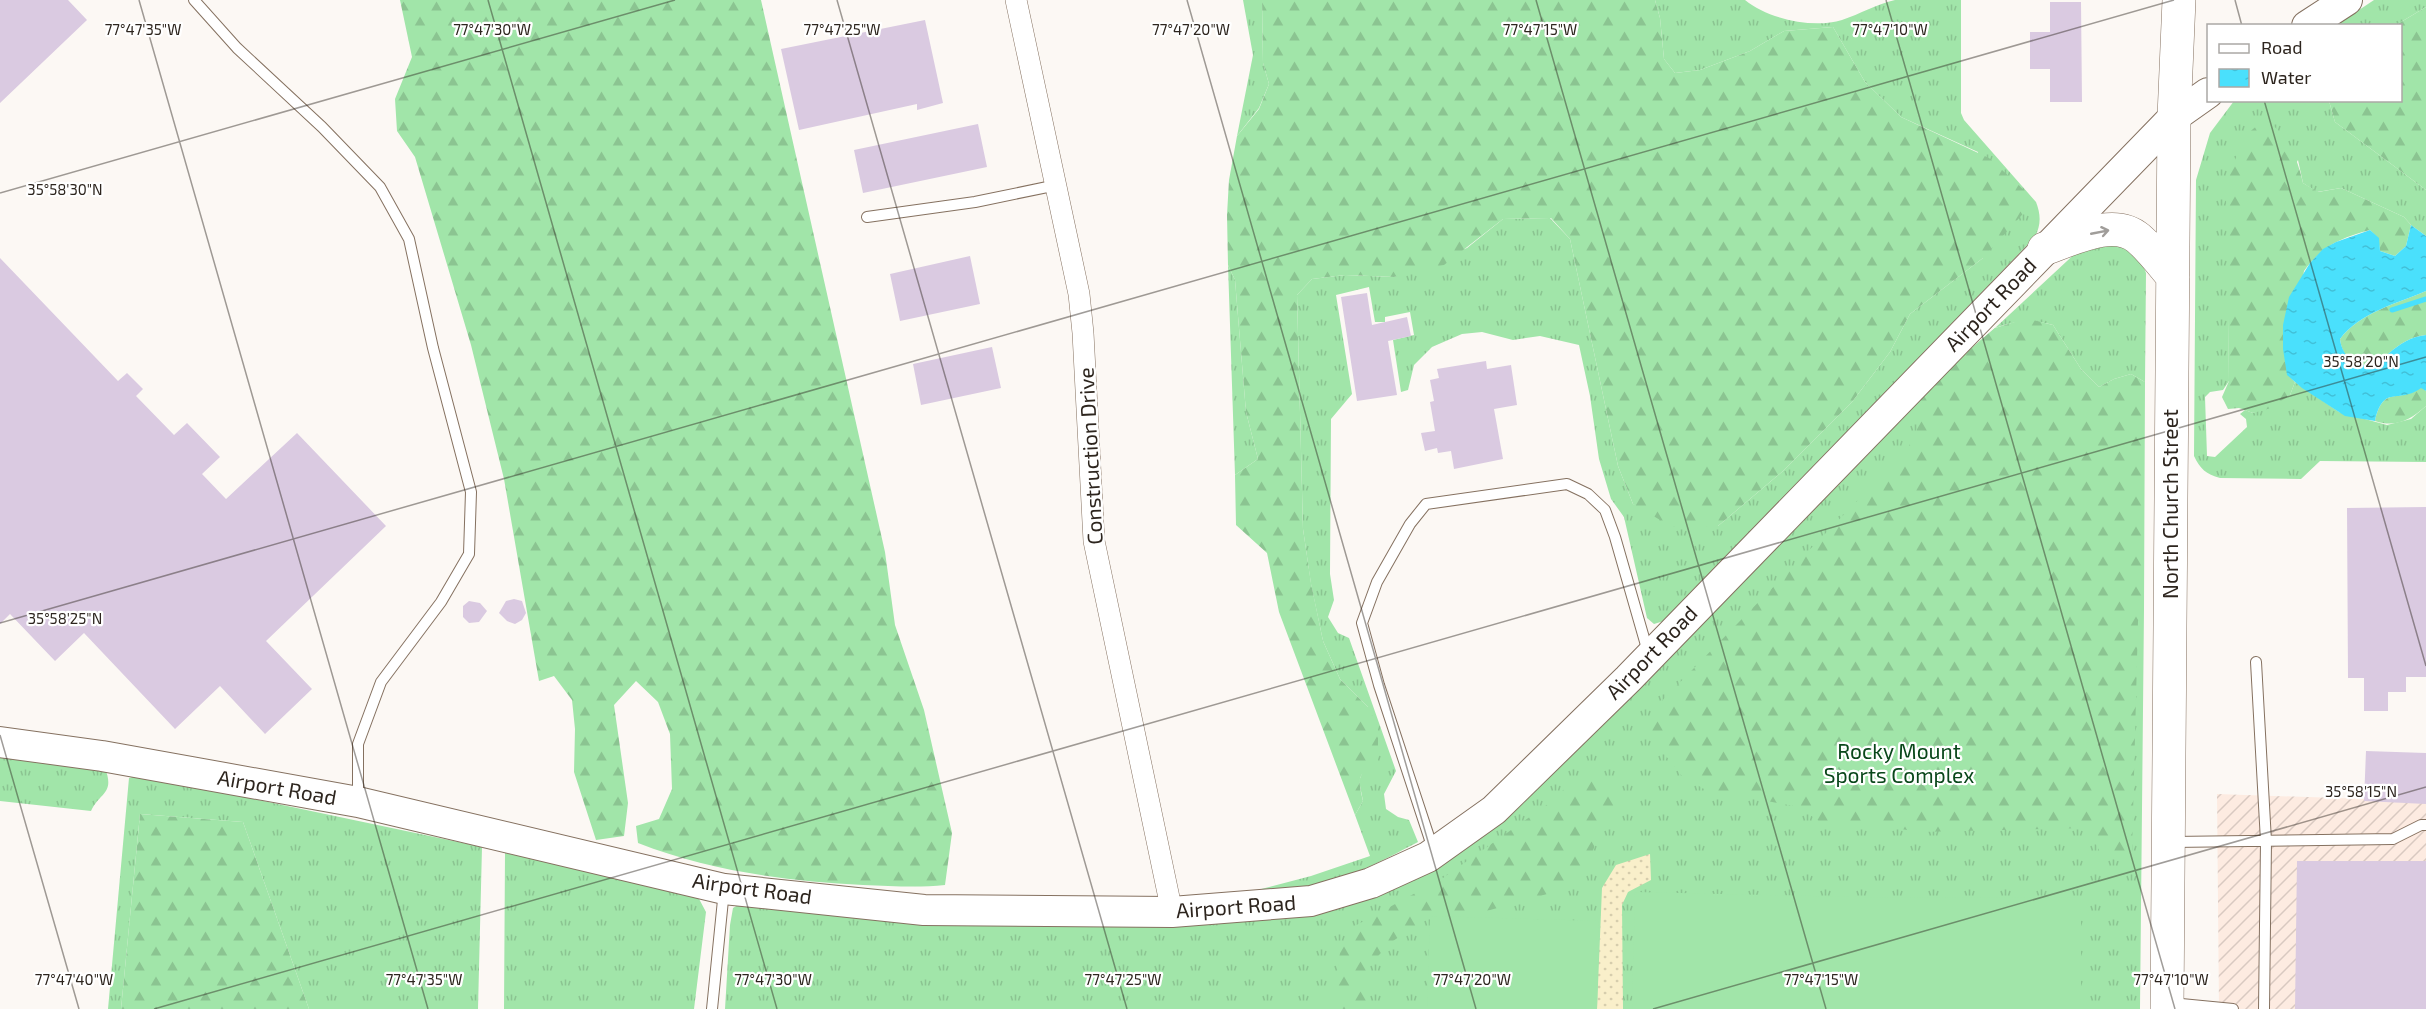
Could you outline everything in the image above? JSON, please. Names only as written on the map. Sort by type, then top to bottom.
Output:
[{"type":"main road","name":"North Church Street","points":[[2167,1006],[2174,117],[2179,0]]},
{"type":"main road","points":[[2310,24],[2347,0]]},
{"type":"main road","name":"Airport Road","points":[[0,742],[102,756],[358,802],[724,889],[924,910],[1172,912],[1311,901],[1371,883],[1434,852],[1494,810],[1649,657],[2174,117],[2207,94]]},
{"type":"main road","points":[[2044,249],[2100,231],[2126,231],[2138,237],[2173,277]]},
{"type":"street","name":"Construction Drive","points":[[1016,0],[1057,185],[1080,304],[1094,541],[1172,912]]},
{"type":"lane","points":[[194,0],[237,48],[322,127],[381,187],[410,239],[434,348],[471,492],[469,554],[441,602],[381,682],[358,744],[358,802]]},
{"type":"lane","points":[[867,217],[975,202],[1057,185]]},
{"type":"lane","points":[[1434,852],[1379,685],[1362,623],[1377,582],[1410,524],[1426,504],[1567,484],[1588,494],[1605,510],[1615,537],[1649,657]]},
{"type":"lane","points":[[2256,662],[2266,841],[2264,1009]]},
{"type":"lane","points":[[2168,842],[2393,839],[2421,825],[2426,825]]},
{"type":"lane","points":[[712,1009],[724,889]]},
{"type":"lane","points":[[2167,1006],[2233,1009]]},
{"type":"shaded area","points":[[2217,794],[2426,801],[2426,1009],[2219,1009]]},
{"type":"green space","points":[[400,0],[761,0],[885,552],[895,625],[924,710],[952,833],[945,885],[915,887],[806,881],[720,868],[638,843],[636,826],[659,819],[672,789],[670,734],[658,702],[636,681],[614,705],[628,803],[624,836],[596,840],[574,772],[575,729],[572,700],[554,676],[539,681],[504,479],[471,345],[415,157],[397,131],[395,99],[412,57]]},
{"type":"green space","points":[[1243,0],[1262,0],[1263,63],[1269,84],[1259,108],[1237,136],[1253,55]]},
{"type":"green space","points":[[1262,0],[1655,0],[1660,18],[1664,59],[1675,73],[1700,70],[1750,51],[1784,31],[1833,27],[1865,82],[1901,117],[1989,158],[2026,192],[2030,206],[1983,258],[1910,314],[1890,352],[1852,402],[1783,471],[1718,526],[1672,527],[1633,504],[1618,466],[1570,239],[1551,218],[1503,219],[1444,265],[1394,277],[1345,275],[1312,279],[1297,295],[1303,529],[1323,641],[1340,679],[1368,707],[1378,727],[1378,764],[1362,774],[1360,778],[1363,801],[1355,815],[1279,612],[1267,553],[1236,525],[1235,475],[1258,459],[1246,412],[1235,280],[1228,265],[1227,215],[1229,180],[1237,136],[1259,109],[1269,84],[1263,63]]},
{"type":"green space","points":[[1655,0],[1745,0],[1778,17],[1805,23],[1830,23],[1895,0],[1961,0],[1961,113],[1964,120],[2036,202],[2040,220],[2035,237],[1667,620],[1654,624],[1647,618],[1624,517],[1611,499],[1599,459],[1590,396],[1579,345],[1540,336],[1513,340],[1482,332],[1462,334],[1432,347],[1414,365],[1408,390],[1401,392],[1393,340],[1414,335],[1410,312],[1385,317],[1385,322],[1375,322],[1369,287],[1336,295],[1352,394],[1331,419],[1330,574],[1334,600],[1328,617],[1338,633],[1349,638],[1396,771],[1384,794],[1386,809],[1398,817],[1409,820],[1418,842],[1373,865],[1326,884],[1286,892],[1238,895],[1311,876],[1370,856],[1355,815],[1363,801],[1359,781],[1363,771],[1368,707],[1340,679],[1323,641],[1303,529],[1297,295],[1312,279],[1345,275],[1394,277],[1467,248],[1503,219],[1550,218],[1570,239],[1618,466],[1633,504],[1718,526],[1783,471],[1852,402],[1890,352],[1910,314],[1983,258],[1978,152],[1901,117],[1865,82],[1833,27],[1784,31],[1750,51],[1700,70],[1675,73],[1664,59],[1660,18]]},
{"type":"green space","points":[[2374,0],[2426,0],[2426,7],[2398,24],[2338,24]]},
{"type":"green space","points":[[2426,7],[2426,190],[2335,122],[2329,102],[2402,102],[2402,24],[2398,24]]},
{"type":"green space","points":[[2233,102],[2329,102],[2335,122],[2426,190],[2426,236],[2404,217],[2341,188],[2317,192],[2303,183],[2298,160],[2228,279],[2229,381],[2223,390],[2210,392],[2205,397],[2207,456],[2215,457],[2247,427],[2246,419],[2240,414],[2245,410],[2253,413],[2290,395],[2295,382],[2339,412],[2387,425],[2411,419],[2426,406],[2426,462],[2320,461],[2301,479],[2220,478],[2201,468],[2196,461],[2194,456],[2196,180],[2210,133]]},
{"type":"green space","points":[[2266,118],[2290,147],[2303,183],[2318,192],[2341,188],[2404,217],[2411,225],[2406,246],[2395,256],[2380,251],[2378,238],[2370,230],[2332,244],[2311,262],[2304,271],[2287,374],[2295,382],[2290,395],[2271,408],[2253,413],[2239,408],[2228,409],[2222,397],[2229,381],[2226,190],[2231,169],[2246,135]]},
{"type":"green space","points":[[2118,243],[2141,260],[2146,273],[2145,382],[2131,374],[2099,387],[2081,369],[2053,325],[2024,321],[1995,328],[2081,248]]},
{"type":"green space","points":[[1228,265],[1235,280],[1246,412],[1258,459],[1235,475]]},
{"type":"green space","points":[[2426,291],[2426,335],[2406,341],[2380,362],[2370,365],[2357,364],[2347,357],[2340,339],[2348,330],[2380,310]]},
{"type":"green space","points":[[2033,320],[2053,325],[2081,369],[2099,387],[2131,374],[2145,382],[2144,610],[2138,621],[2132,852],[2118,861],[2100,852],[2088,828],[1919,832],[1860,822],[1820,822],[1799,807],[1704,789],[1682,776],[1654,741],[1651,724],[1654,709],[1907,450],[1917,430],[1919,393],[1995,328],[2018,321]]},
{"type":"green space","name":"Rocky Mount Sports Complex","points":[[1995,328],[2124,602],[2144,610],[2140,1009],[725,1009],[730,925],[733,908],[743,902],[1155,924],[1404,878],[1919,393]]},
{"type":"green space","points":[[2421,387],[2426,391],[2426,406],[2420,411],[2396,423],[2375,421],[2379,409],[2387,398],[2405,395]]},
{"type":"green space","points":[[0,755],[105,768],[108,777],[107,788],[91,811],[0,801]]},
{"type":"green space","points":[[140,775],[482,847],[478,1009],[309,1009],[243,822],[140,814],[121,1009],[108,1009],[129,778]]},
{"type":"green space","points":[[1574,780],[1602,780],[1615,794],[1617,813],[1601,831],[1586,867],[1572,887],[1465,917],[1430,916],[1390,943],[1369,966],[1369,1009],[1332,1009],[1340,952],[1351,928],[1443,878],[1548,804]]},
{"type":"green space","points":[[140,814],[243,822],[309,1009],[121,1009]]},
{"type":"green space","points":[[505,853],[677,888],[698,897],[706,912],[694,1009],[504,1009]]},
{"type":"green space","points":[[1635,892],[1857,897],[2081,898],[2081,1009],[1632,1009]]},
{"type":"green space","points":[[1430,916],[1599,921],[1597,1009],[1427,1009]]},
{"type":"sand","points":[[1650,854],[1651,880],[1628,892],[1622,905],[1623,1009],[1597,1009],[1602,888],[1616,865]]},
{"type":"water","points":[[2411,225],[2426,236],[2426,291],[2368,316],[2348,330],[2340,339],[2341,346],[2352,361],[2371,365],[2379,362],[2406,341],[2426,335],[2426,391],[2421,388],[2413,393],[2387,398],[2379,409],[2375,421],[2345,416],[2302,388],[2287,375],[2283,349],[2283,325],[2289,297],[2310,263],[2323,249],[2370,230],[2379,238],[2380,251],[2395,256],[2406,246]]},
{"type":"building","points":[[0,0],[68,0],[87,20],[0,103]]},
{"type":"building","points":[[2050,2],[2081,2],[2082,102],[2050,102],[2050,69],[2030,69],[2030,32],[2050,32]]},
{"type":"building","points":[[925,20],[943,103],[917,110],[917,104],[799,130],[781,49]]},
{"type":"building","points":[[978,124],[987,167],[863,193],[854,150]]},
{"type":"building","points":[[970,256],[980,304],[900,321],[890,274]]},
{"type":"building","points":[[0,258],[118,381],[127,373],[143,389],[136,396],[174,435],[187,423],[220,457],[202,474],[226,499],[297,433],[386,526],[266,641],[312,689],[265,734],[220,686],[175,729],[84,633],[55,661],[10,614],[0,624]]},
{"type":"building","points":[[1367,293],[1372,325],[1407,317],[1411,336],[1388,341],[1397,395],[1357,401],[1341,297]]},
{"type":"building","points":[[992,347],[1001,388],[921,405],[913,364]]},
{"type":"building","points":[[1486,361],[1487,369],[1511,365],[1517,405],[1494,409],[1503,459],[1454,469],[1451,451],[1438,453],[1437,448],[1425,451],[1421,433],[1435,431],[1430,402],[1434,401],[1430,380],[1439,378],[1437,369]]},
{"type":"building","points":[[2426,507],[2426,677],[2406,677],[2406,692],[2388,692],[2388,711],[2364,711],[2364,678],[2348,678],[2347,508]]},
{"type":"building","points":[[514,599],[522,601],[526,613],[522,620],[515,624],[507,621],[499,613],[506,601]]},
{"type":"building","points":[[469,601],[480,603],[487,611],[479,622],[469,623],[463,617],[463,606]]},
{"type":"building","points":[[2366,751],[2426,753],[2426,804],[2364,801]]},
{"type":"building","points":[[2297,861],[2426,861],[2426,1009],[2295,1009]]},
{"type":"waterway","points":[[2392,310],[2426,299]]}]
